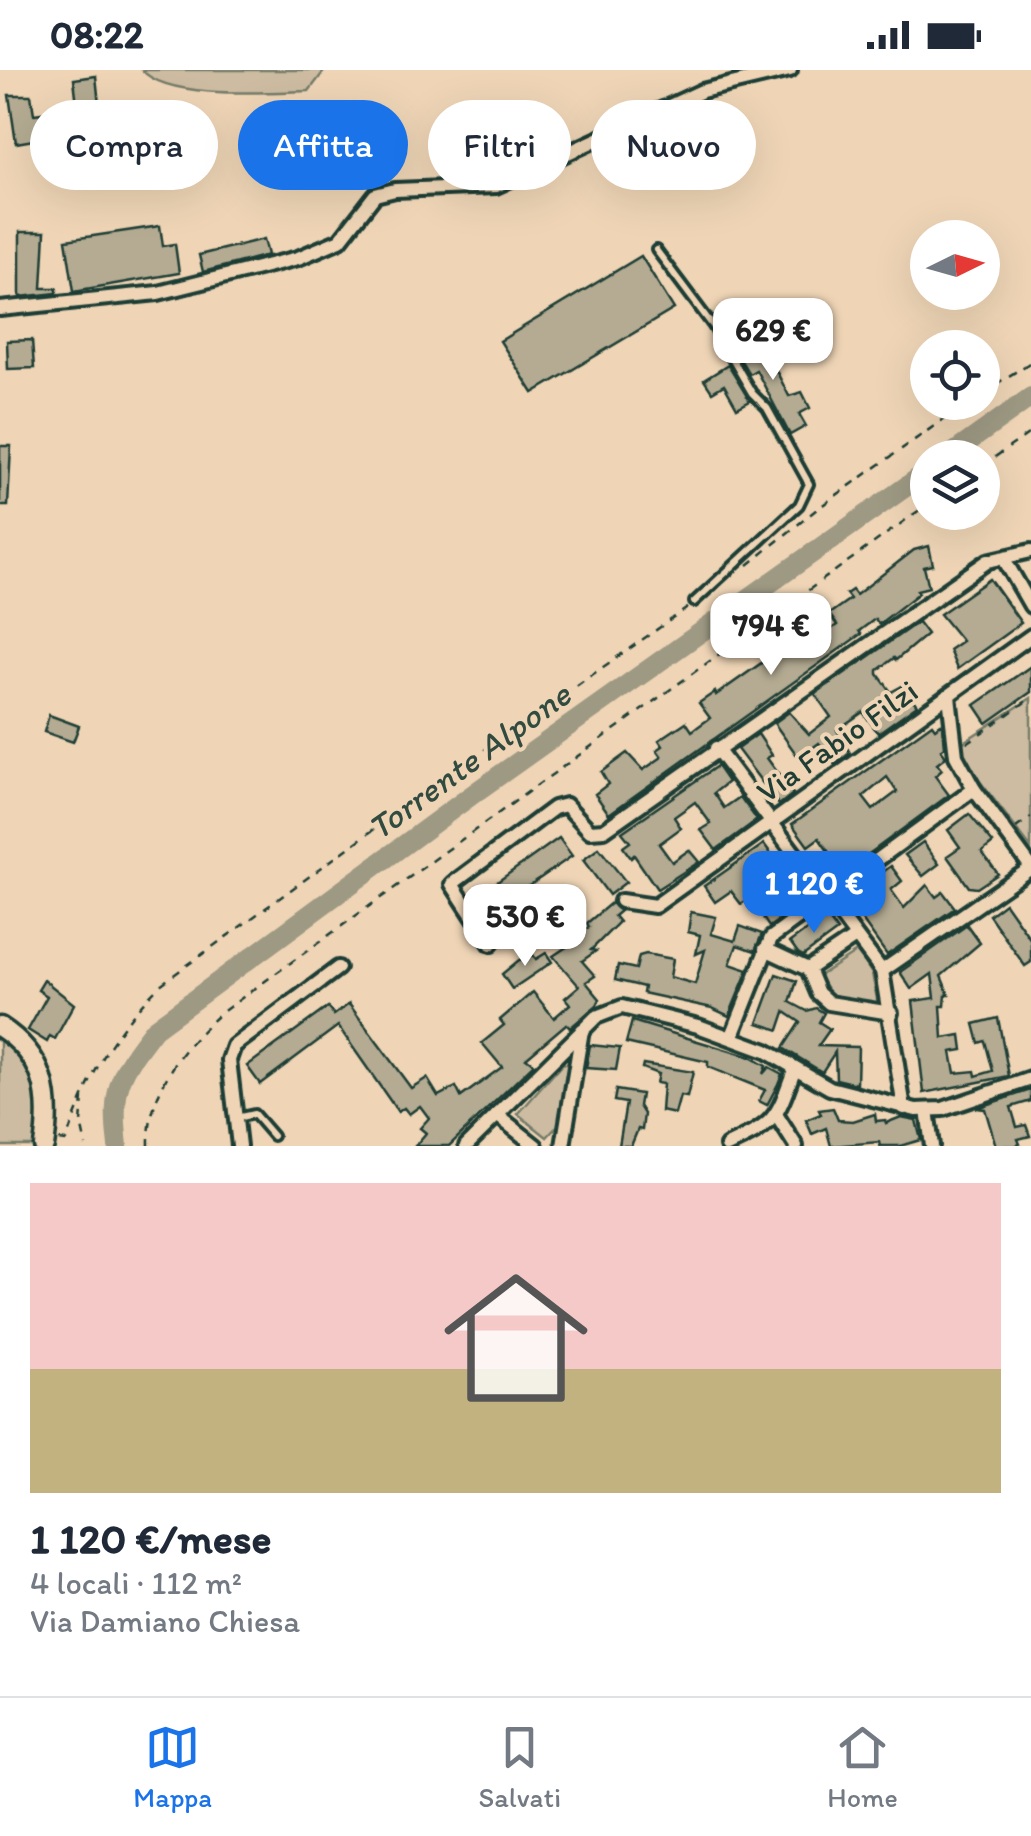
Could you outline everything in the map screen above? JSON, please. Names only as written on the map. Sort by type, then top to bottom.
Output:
[{"type":"street","points":[[0,309],[158,293],[298,258],[340,240],[375,195],[395,190],[496,186],[702,91],[790,70]]},
{"type":"street","points":[[491,944],[452,884],[560,804],[571,808],[590,831],[604,830],[988,561],[1031,551]]},
{"type":"street","points":[[1004,559],[1031,606]]},
{"type":"street","name":"Via Fabio Filzi","points":[[621,901],[656,906],[1031,636]]},
{"type":"street","points":[[882,971],[1031,867],[974,789],[955,751],[949,696]]},
{"type":"street","points":[[716,748],[882,971],[904,1108]]},
{"type":"street","points":[[732,1036],[771,938],[974,789]]},
{"type":"street","points":[[808,970],[854,938]]},
{"type":"street","points":[[765,949],[808,970],[818,993],[829,1003],[891,1013]]},
{"type":"street","points":[[239,1146],[229,1060],[234,1046],[338,968]]},
{"type":"street","points":[[466,1146],[582,1030],[605,1011],[622,1007],[732,1036],[830,1088],[904,1108],[927,1110],[966,1102],[1031,1079]]},
{"type":"street","points":[[0,1026],[28,1048],[44,1078],[48,1104],[45,1143]]},
{"type":"street","points":[[563,1146],[582,1030]]},
{"type":"street","points":[[727,1146],[758,1132],[777,1116],[794,1070]]},
{"type":"street","points":[[927,1110],[932,1146]]},
{"type":"street","points":[[498,1115],[536,1146]]},
{"type":"street","points":[[777,1116],[796,1146]]},
{"type":"lane","points":[[656,250],[713,326],[752,393],[787,441],[809,484],[800,504],[694,602]]},
{"type":"lane","points":[[234,1118],[254,1114],[272,1136]]},
{"type":"path","points":[[1000,382],[1031,362]]},
{"type":"path","points":[[740,572],[818,509],[943,420]]},
{"type":"path","points":[[1000,454],[1031,432]]},
{"type":"path","points":[[148,1146],[150,1124],[163,1085],[196,1036],[218,1015],[910,517]]},
{"type":"path","points":[[66,1140],[83,1091],[128,1016],[160,985],[694,602]]},
{"type":"path","points":[[955,751],[1031,699]]},
{"type":"path","points":[[1008,834],[1031,817]]},
{"type":"path","points":[[83,1091],[81,1123],[86,1146]]},
{"type":"path","points":[[45,1143],[66,1140],[72,1145]]},
{"type":"shaded area","points":[[142,70],[325,70],[309,91],[246,93],[173,86]]},
{"type":"shaded area","points":[[1031,698],[1031,848],[963,759],[962,743]]},
{"type":"shaded area","points":[[858,951],[872,974],[878,1004],[832,997],[819,976]]},
{"type":"shaded area","points":[[0,1038],[24,1062],[36,1086],[40,1146],[0,1146]]},
{"type":"shaded area","points":[[563,1063],[572,1067],[563,1120],[547,1137],[518,1114]]},
{"type":"building","points":[[96,76],[99,100],[76,100],[74,79]]},
{"type":"building","points":[[9,95],[31,95],[30,141],[16,143]]},
{"type":"building","points":[[160,226],[163,246],[175,244],[179,273],[74,291],[66,240]]},
{"type":"building","points":[[20,232],[45,232],[42,288],[57,288],[57,293],[20,297]]},
{"type":"building","points":[[264,239],[268,255],[203,272],[199,255]]},
{"type":"building","points":[[641,256],[674,309],[533,393],[500,341]]},
{"type":"building","points":[[755,329],[789,396],[802,392],[810,408],[799,414],[806,426],[790,435],[756,370],[749,374],[738,356],[746,352],[739,338]]},
{"type":"building","points":[[32,340],[34,368],[8,369],[7,341]]},
{"type":"building","points":[[728,365],[750,401],[737,408],[724,385],[712,392],[704,380]]},
{"type":"building","points":[[0,446],[11,446],[8,506],[0,506]]},
{"type":"building","points":[[929,546],[933,565],[924,567],[929,587],[917,590],[919,593],[879,624],[875,619],[859,631],[861,634],[609,814],[595,794],[608,784],[601,772],[627,753],[643,770],[662,757],[657,750],[663,746],[659,740],[686,722],[692,731],[710,718],[699,703],[784,647],[789,654],[804,644],[798,636],[811,627],[819,638],[837,625],[829,614],[850,599],[846,594],[852,590],[856,595],[914,550]]},
{"type":"building","points":[[990,579],[1021,623],[957,669],[949,650],[962,641],[940,614]]},
{"type":"building","points":[[918,622],[927,634],[878,670],[891,692],[902,686],[917,705],[878,733],[863,712],[837,730],[850,753],[835,765],[819,743],[799,758],[774,723],[789,712],[809,734],[831,717],[815,694]]},
{"type":"building","points":[[1031,666],[1031,692],[987,723],[975,705]]},
{"type":"building","points":[[49,715],[79,726],[73,742],[44,732]]},
{"type":"building","points":[[932,724],[935,728],[941,724],[943,727],[945,747],[941,750],[946,757],[937,764],[942,770],[935,776],[949,795],[832,881],[821,865],[828,860],[824,854],[828,851],[819,838],[808,846],[792,824]],"holes":[[[887,777],[897,792],[873,810],[863,797]]]},
{"type":"building","points":[[758,734],[772,755],[767,758],[793,794],[779,805],[737,749]]},
{"type":"building","points":[[717,766],[728,782],[714,793],[724,808],[740,797],[757,820],[716,850],[701,830],[711,824],[695,802],[674,817],[681,828],[659,844],[672,862],[689,850],[699,862],[657,889],[634,855],[631,858],[623,847],[630,842],[622,832]]},
{"type":"building","points":[[969,814],[993,843],[982,852],[998,874],[977,888],[969,887],[947,856],[960,847],[948,830]]},
{"type":"building","points":[[559,838],[572,856],[503,904],[490,887]]},
{"type":"building","points":[[923,842],[939,864],[923,876],[905,855]]},
{"type":"building","points":[[764,844],[783,870],[774,876],[785,891],[802,880],[812,894],[799,905],[764,883],[786,915],[769,927],[759,912],[767,907],[758,893],[741,904],[731,891],[715,902],[704,886]]},
{"type":"building","points":[[599,848],[626,882],[609,895],[583,860]]},
{"type":"building","points":[[891,866],[902,881],[891,890],[904,908],[927,885],[936,897],[943,892],[955,908],[887,955],[847,899]]},
{"type":"building","points":[[611,903],[620,911],[614,916],[619,922],[591,950],[596,951],[582,961],[595,976],[586,982],[600,999],[597,1005],[570,1028],[566,1024],[526,1058],[534,1064],[449,1146],[415,1146],[426,1133],[420,1128],[429,1118],[420,1106],[409,1114],[404,1108],[398,1112],[338,1026],[260,1084],[247,1066],[328,1007],[334,1015],[349,1004],[411,1088],[427,1078],[438,1096],[456,1087],[461,1097],[502,1067],[482,1043],[504,1025],[500,1020],[533,992],[554,1018],[570,1004],[565,998],[579,986],[553,956],[583,936],[581,932],[589,927],[587,923]]},
{"type":"building","points":[[1005,903],[1031,940],[1031,962],[1025,966],[989,915]]},
{"type":"building","points":[[691,912],[716,917],[711,934],[735,941],[740,926],[762,934],[755,951],[737,945],[730,964],[748,970],[729,1016],[712,1008],[643,993],[644,987],[615,980],[618,965],[636,969],[639,956],[646,954],[673,959],[670,977],[695,984],[705,950],[696,954],[700,935],[688,932]]},
{"type":"building","points":[[826,916],[837,931],[803,956],[798,953],[790,942]]},
{"type":"building","points":[[967,925],[980,943],[941,976],[949,995],[945,1006],[941,1006],[943,1038],[961,1035],[963,1050],[951,1052],[955,1073],[975,1071],[976,1076],[993,1071],[985,1041],[979,1043],[974,1024],[998,1018],[1009,1076],[924,1093],[913,1001],[935,998],[932,974],[911,989],[900,972]]},
{"type":"building","points":[[546,953],[552,962],[512,989],[502,974],[519,960],[533,955],[536,959]]},
{"type":"building","points":[[776,974],[797,981],[790,1002],[807,1011],[816,1008],[824,1013],[819,1022],[830,1029],[818,1046],[858,1047],[857,1084],[836,1079],[835,1052],[822,1072],[783,1048],[800,1022],[785,1012],[779,1030],[758,1023]]},
{"type":"building","points":[[44,980],[74,1004],[55,1039],[50,1036],[47,1042],[28,1030],[47,996],[38,990]]},
{"type":"building","points":[[632,1021],[750,1057],[766,1066],[763,1074],[769,1067],[782,1074],[767,1105],[759,1101],[765,1090],[708,1067],[708,1062],[626,1043]]},
{"type":"building","points":[[590,1045],[620,1048],[616,1070],[586,1068]]},
{"type":"building","points":[[643,1064],[693,1072],[687,1097],[680,1096],[675,1114],[661,1111],[663,1084],[656,1083],[658,1074],[642,1068]]},
{"type":"building","points":[[616,1090],[641,1094],[642,1130],[638,1129],[631,1146],[619,1146],[626,1103],[614,1101]]},
{"type":"building","points":[[1031,1090],[1031,1101],[1011,1107],[1017,1127],[1026,1125],[1030,1136],[1018,1139],[1020,1144],[1015,1146],[996,1146],[985,1109],[976,1108]]},
{"type":"building","points":[[833,1108],[838,1120],[853,1121],[875,1114],[876,1121],[886,1123],[901,1117],[916,1120],[921,1140],[900,1146],[880,1146],[879,1142],[831,1146],[826,1128],[812,1134],[806,1120],[821,1114],[819,1110]]},
{"type":"waterway","name":"Torrente Alpone","points":[[971,440],[1031,397]]},
{"type":"waterway","name":"Torrente Alpone","points":[[118,1146],[116,1110],[120,1083],[154,1029],[480,789],[910,484]]}]
